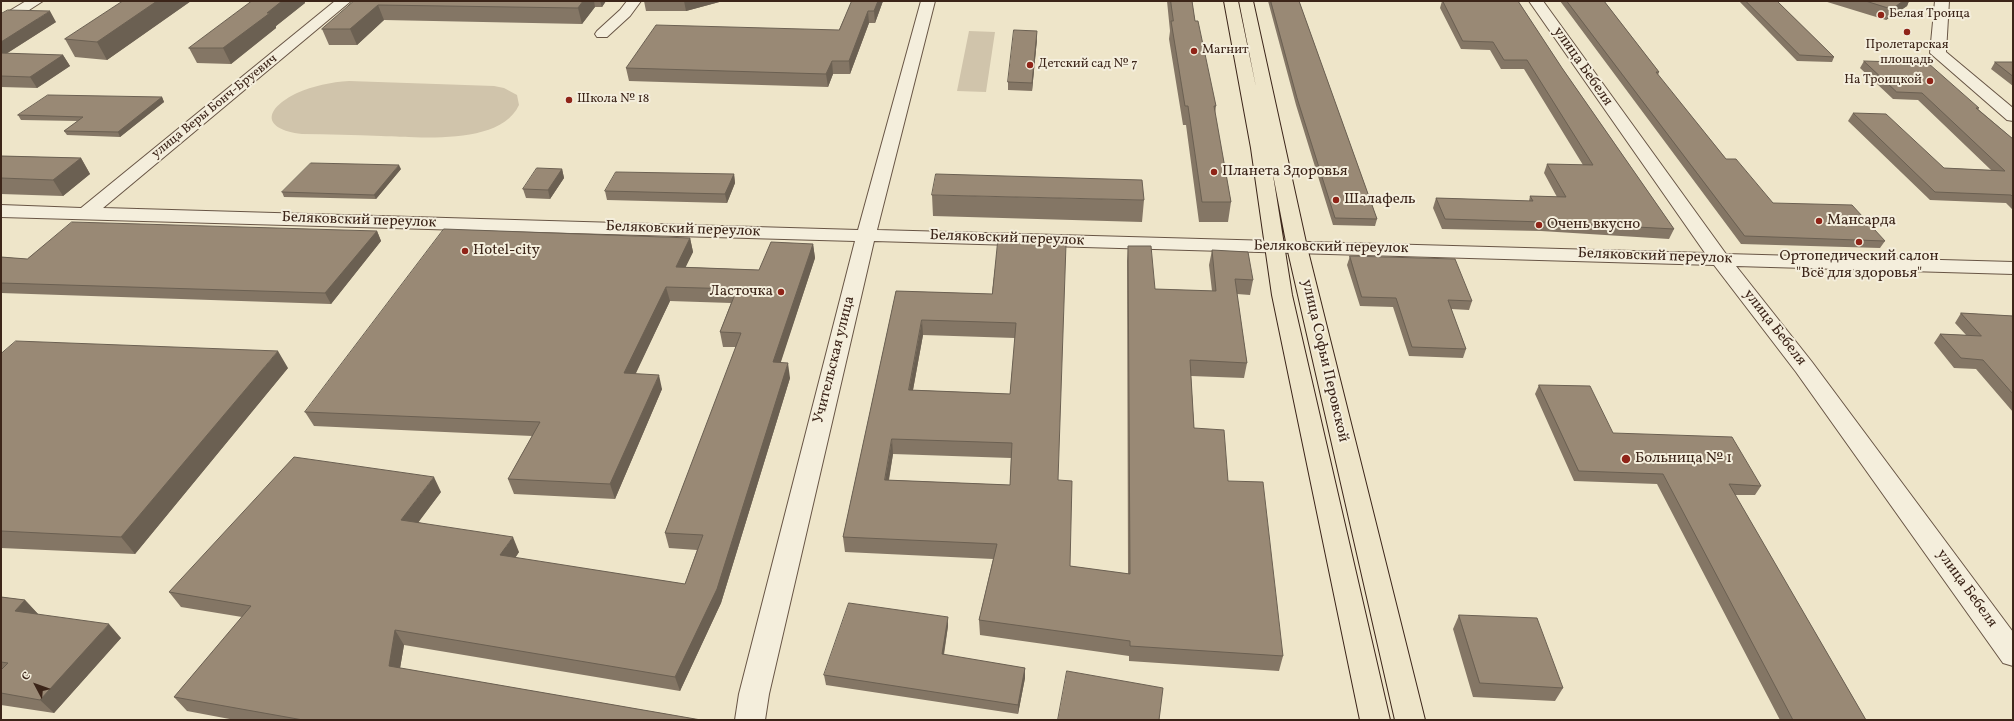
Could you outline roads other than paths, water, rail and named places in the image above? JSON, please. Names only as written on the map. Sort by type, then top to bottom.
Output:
[{"type":"main road","name":"улица Софьи Перовской","points":[[1231,1],[1260,148],[1282,295],[1375,720]]},
{"type":"main road","name":"улица Софьи Перовской","points":[[1246,1],[1297,247],[1410,720]]},
{"type":"street","points":[[1,22],[36,1]]},
{"type":"street","name":"улица Веры Бонч-Бруевич","points":[[86,213],[344,1]]},
{"type":"street","points":[[602,34],[625,13],[634,1]]},
{"type":"street","name":"Учительская улица","points":[[750,720],[754,694],[865,235],[928,1]]},
{"type":"street","name":"улица Бебеля","points":[[1536,1],[1719,258],[1804,366],[2013,654]]},
{"type":"street","points":[[1942,1],[1938,53],[2013,116]]},
{"type":"street","name":"Беляковский переулок","points":[[1,211],[1719,258],[2013,268]]},
{"type":"place","name":"Белая Троица","points":[[1881,15]]},
{"type":"place","name":"Пролетарская площадь","points":[[1907,32]]},
{"type":"place","name":"Магнит","points":[[1194,51]]},
{"type":"place","name":"Детский сад № 7","points":[[1030,65]]},
{"type":"place","name":"На Троицкой","points":[[1930,81]]},
{"type":"place","name":"Школа № 18","points":[[569,100]]},
{"type":"place","name":"Планета Здоровья","points":[[1214,172]]},
{"type":"place","name":"Шалафель","points":[[1336,200]]},
{"type":"place","name":"Мансарда","points":[[1819,221]]},
{"type":"place","name":"Очень вкусно","points":[[1539,225]]},
{"type":"place","name":"Ортопедический салон \"Всё для здоровья\"","points":[[1859,242]]},
{"type":"place","name":"Hotel-city","points":[[465,251]]},
{"type":"place","name":"Ласточка","points":[[781,292]]},
{"type":"place","name":"Больница № 1","points":[[1626,459]]}]
